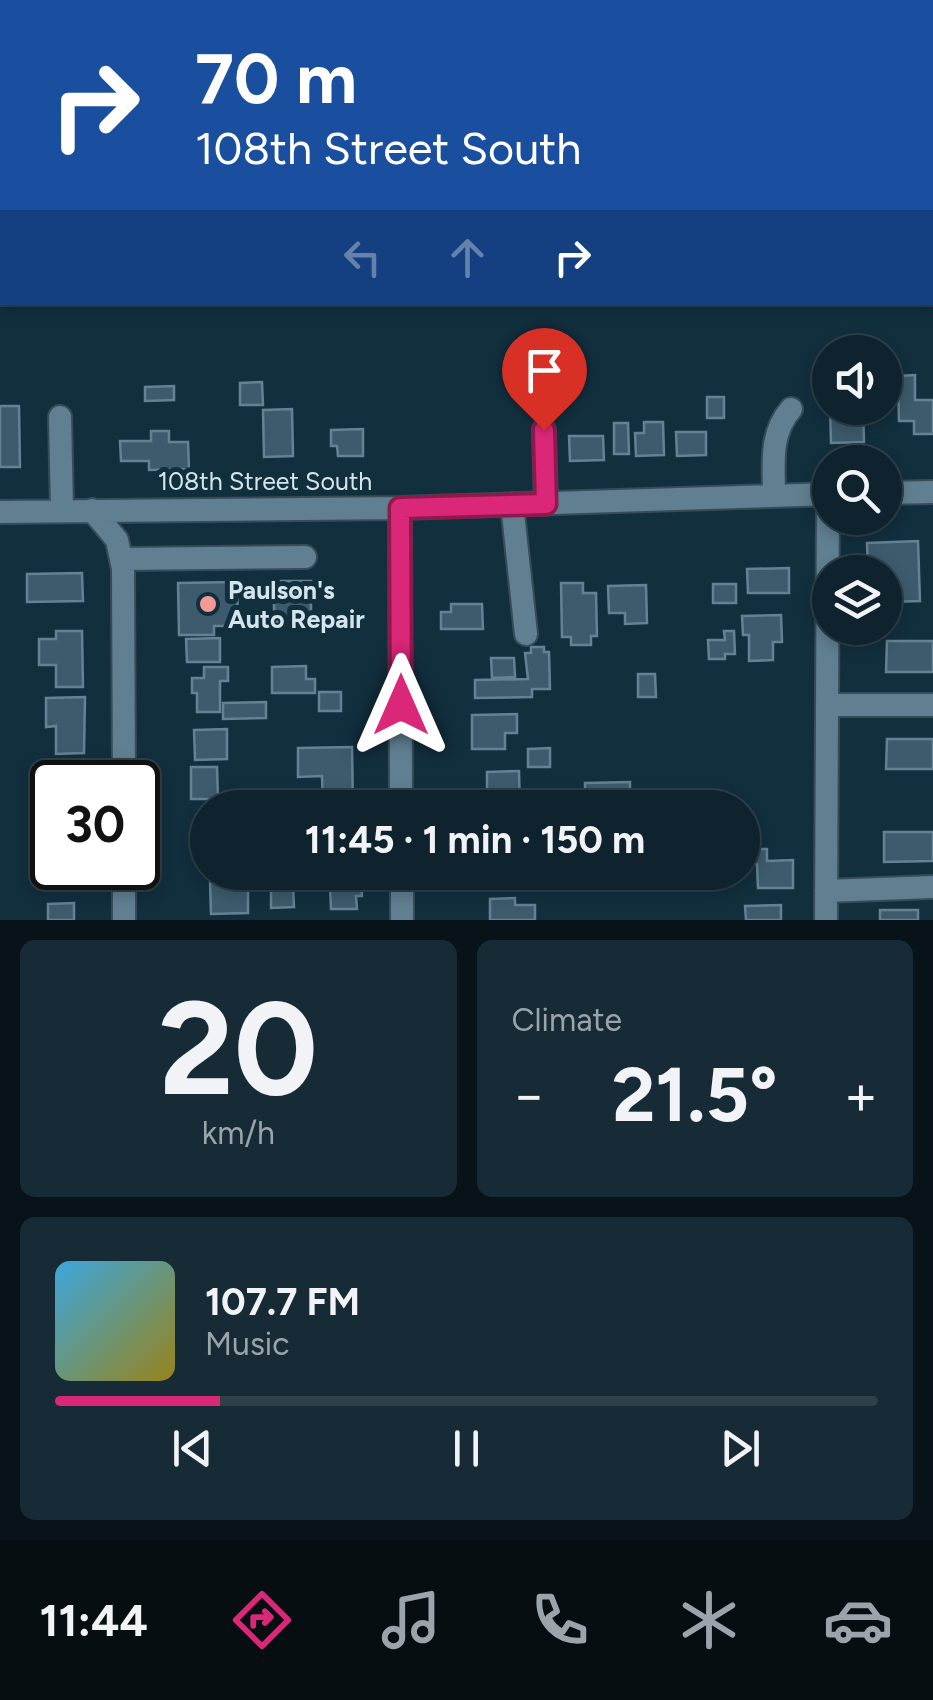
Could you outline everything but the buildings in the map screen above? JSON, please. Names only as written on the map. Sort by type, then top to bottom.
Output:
[{"type":"street","points":[[774,496],[775,439],[791,409]]},
{"type":"street","points":[[60,416],[62,510]]},
{"type":"street","points":[[544,430],[546,504]]},
{"type":"street","points":[[902,493],[933,492]]},
{"type":"street","name":"108th Street South","points":[[0,512],[400,508],[812,495]]},
{"type":"street","points":[[512,504],[526,634]]},
{"type":"street","points":[[400,508],[402,790]]},
{"type":"street","points":[[92,510],[113,532],[122,559],[124,760]]},
{"type":"street","points":[[826,920],[829,535]]},
{"type":"street","points":[[122,559],[305,557]]},
{"type":"street","points":[[827,705],[933,705]]},
{"type":"street","points":[[826,890],[933,887]]},
{"type":"street","points":[[124,890],[124,920]]},
{"type":"street","points":[[402,890],[402,920]]},
{"type":"place","name":"Paulson's Auto Repair","points":[[208,604]]},
{"type":"route","points":[[401,705],[400,508],[546,504],[544,430]]}]
